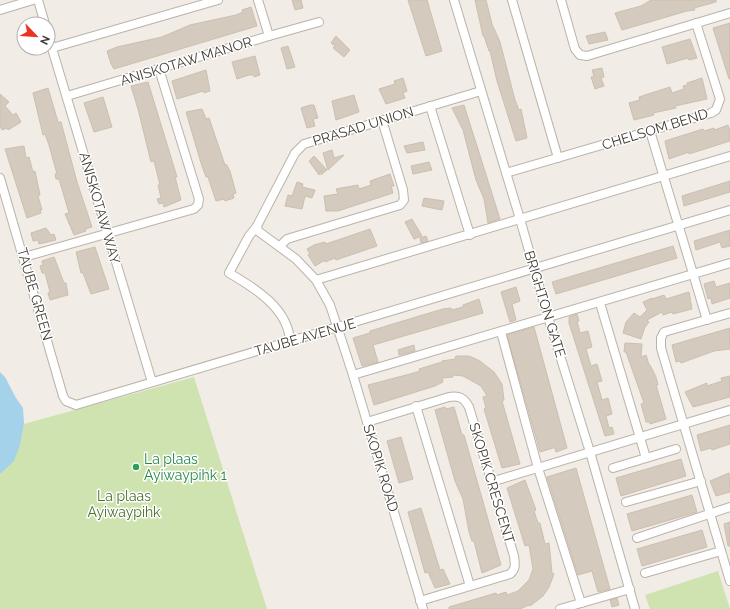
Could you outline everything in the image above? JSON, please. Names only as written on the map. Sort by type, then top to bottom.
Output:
[{"type":"street","points":[[0,10],[33,0]]},
{"type":"street","points":[[38,0],[43,16]]},
{"type":"street","points":[[56,47],[218,0]]},
{"type":"street","name":"ANISKOTAW MANOR","points":[[67,96],[268,36],[258,0]]},
{"type":"street","name":"BRIGHTON GATE","points":[[454,0],[520,219],[533,269],[590,452],[635,609]]},
{"type":"street","points":[[512,0],[558,158]]},
{"type":"street","points":[[561,0],[575,49],[580,56],[587,56],[730,13]]},
{"type":"street","points":[[268,36],[319,22]]},
{"type":"street","name":"CHELSOM BEND","points":[[506,173],[711,113],[716,110],[720,98],[696,23]]},
{"type":"street","name":"ANISKOTAW WAY","points":[[54,56],[152,382]]},
{"type":"street","points":[[24,257],[194,209],[198,205],[200,199],[159,69]]},
{"type":"street","name":"PRASAD UNION","points":[[290,342],[290,335],[284,320],[265,296],[229,273],[250,234],[257,226],[295,153],[304,144],[481,91]]},
{"type":"street","points":[[430,106],[470,234]]},
{"type":"street","points":[[280,246],[287,239],[400,205],[404,200],[403,190],[382,120]]},
{"type":"street","points":[[650,131],[707,320]]},
{"type":"street","points":[[316,280],[730,156]]},
{"type":"street","name":"TAUBE GREEN","points":[[0,178],[63,396],[66,400],[76,405]]},
{"type":"street","name":"TAUBE AVENUE","points":[[76,405],[730,210]]},
{"type":"street","points":[[257,226],[258,231],[296,259],[316,280],[330,305],[338,327]]},
{"type":"street","points":[[353,375],[600,303],[730,263]]},
{"type":"street","points":[[600,303],[646,458]]},
{"type":"street","points":[[730,313],[664,332],[661,338],[660,348],[721,551],[727,560],[730,581]]},
{"type":"street","name":"SKOPIK ROAD","points":[[338,327],[421,605]]},
{"type":"street","points":[[500,332],[538,468],[581,603]]},
{"type":"street","name":"SKOPIK CRESCENT","points":[[367,422],[449,397],[454,396],[464,399],[469,407],[516,564],[514,570],[510,574],[470,586],[421,605]]},
{"type":"street","points":[[416,406],[470,586]]},
{"type":"street","points":[[491,482],[730,410]]},
{"type":"street","points":[[613,468],[676,449]]},
{"type":"street","points":[[626,502],[701,481]]},
{"type":"street","points":[[637,538],[711,515],[730,507]]},
{"type":"street","points":[[645,573],[721,551]]},
{"type":"street","points":[[560,609],[630,589]]},
{"type":"green space","name":"La plaas Ayiwaypihk","points":[[194,377],[267,609],[0,609],[0,474],[15,456],[21,440],[24,424]]},
{"type":"green space","points":[[718,571],[730,609],[650,609],[645,595]]},
{"type":"water","points":[[0,372],[5,377],[23,408],[24,424],[20,445],[14,461],[0,474]]},
{"type":"building","points":[[292,0],[301,0],[303,8],[295,10]]},
{"type":"building","points":[[408,0],[427,0],[442,51],[426,56]]},
{"type":"building","points":[[475,0],[486,0],[492,24],[500,42],[515,100],[519,110],[521,109],[527,138],[516,141],[497,81],[490,51],[483,36]]},
{"type":"building","points":[[651,0],[716,0],[716,2],[694,8],[695,10],[622,30],[615,13],[641,6]]},
{"type":"building","points":[[251,7],[257,26],[114,69],[111,64],[107,51],[117,47],[162,37],[190,25],[236,15],[243,12],[242,10]]},
{"type":"building","points":[[730,23],[730,79],[729,79],[713,28]]},
{"type":"building","points":[[605,32],[608,40],[589,44],[586,36]]},
{"type":"building","points":[[336,36],[350,50],[344,57],[333,48],[335,46],[331,43]]},
{"type":"building","points":[[690,39],[697,58],[689,60],[688,58],[667,64],[662,47]]},
{"type":"building","points":[[288,46],[295,67],[287,69],[281,48]]},
{"type":"building","points":[[255,56],[260,75],[254,77],[254,75],[249,75],[237,79],[232,62]]},
{"type":"building","points":[[602,68],[604,77],[601,78],[604,86],[595,89],[591,77],[594,76],[592,70]]},
{"type":"building","points":[[206,70],[210,91],[204,93],[203,91],[177,99],[172,81]]},
{"type":"building","points":[[403,78],[407,91],[403,93],[405,98],[386,104],[379,89],[395,84],[394,81]]},
{"type":"building","points":[[702,78],[707,99],[675,106],[676,108],[653,113],[654,115],[634,120],[629,103],[640,100],[639,97],[670,87],[672,93],[684,89],[683,86],[688,85],[687,83]]},
{"type":"building","points":[[148,82],[177,177],[175,177],[181,200],[164,207],[163,203],[159,204],[157,199],[161,198],[158,185],[160,185],[154,161],[151,162],[131,86]]},
{"type":"building","points":[[48,88],[58,122],[61,122],[77,182],[92,227],[85,229],[86,231],[74,235],[65,214],[69,213],[59,179],[56,179],[55,174],[57,174],[49,145],[45,134],[43,135],[33,93]]},
{"type":"building","points":[[0,94],[9,102],[5,106],[13,115],[16,113],[21,122],[8,130],[7,128],[2,130],[0,126]]},
{"type":"building","points":[[354,95],[359,112],[336,120],[332,101]]},
{"type":"building","points":[[103,97],[112,127],[94,132],[84,103]]},
{"type":"building","points":[[314,105],[318,118],[313,119],[315,126],[307,128],[301,108]]},
{"type":"building","points":[[464,105],[500,219],[488,223],[484,199],[476,180],[463,130],[452,108]]},
{"type":"building","points":[[202,109],[206,119],[209,118],[225,165],[226,164],[230,171],[236,193],[233,194],[234,198],[225,201],[224,199],[216,201],[208,177],[206,177],[201,163],[186,112]]},
{"type":"building","points":[[728,125],[730,131],[730,141],[669,159],[665,141],[703,129],[704,131],[714,128],[715,130]]},
{"type":"building","points":[[423,142],[425,150],[407,153],[404,146]]},
{"type":"building","points":[[24,146],[26,158],[29,157],[33,172],[35,171],[40,195],[38,196],[42,210],[40,210],[41,213],[27,218],[5,149]]},
{"type":"building","points":[[332,150],[334,158],[344,155],[328,170],[323,153]]},
{"type":"building","points":[[314,156],[327,170],[321,175],[321,170],[319,175],[309,161]]},
{"type":"building","points":[[429,162],[432,170],[413,174],[411,166]]},
{"type":"building","points":[[390,174],[394,186],[391,186],[393,193],[338,211],[326,211],[324,196],[338,194],[336,189],[358,185],[359,189],[371,185],[370,181]]},
{"type":"building","points":[[730,181],[730,192],[684,206],[682,196]]},
{"type":"building","points":[[297,182],[303,184],[302,187],[315,190],[312,198],[305,196],[302,209],[285,206],[288,195],[292,196]]},
{"type":"building","points":[[424,198],[444,201],[442,210],[422,206]]},
{"type":"building","points":[[412,219],[422,236],[414,239],[405,222]]},
{"type":"building","points":[[46,228],[51,235],[54,234],[56,240],[39,244],[38,240],[33,241],[31,233]]},
{"type":"building","points":[[370,229],[377,246],[336,260],[335,258],[325,262],[325,260],[315,266],[308,255],[310,254],[307,249],[314,245],[325,242],[326,244]]},
{"type":"building","points":[[730,230],[730,246],[722,248],[720,242],[696,250],[694,241]]},
{"type":"building","points":[[426,236],[428,241],[421,243],[420,238]]},
{"type":"building","points":[[673,246],[677,258],[556,294],[552,282]]},
{"type":"building","points":[[95,247],[109,289],[91,294],[83,273],[81,273],[76,252]]},
{"type":"building","points":[[54,257],[64,283],[66,283],[68,295],[50,300],[48,293],[50,292],[45,273],[42,273],[40,266],[43,265],[42,261]]},
{"type":"building","points":[[714,281],[716,287],[730,283],[730,298],[712,304],[711,298],[708,299],[704,284]]},
{"type":"building","points":[[516,287],[520,301],[512,304],[516,320],[510,322],[501,292]]},
{"type":"building","points":[[689,292],[692,309],[663,315],[662,312],[647,320],[649,322],[645,327],[641,339],[623,333],[626,322],[634,313],[640,317],[647,310],[643,302],[664,295],[666,299]]},
{"type":"building","points":[[479,299],[483,313],[373,345],[378,362],[362,366],[353,338],[370,333],[370,331],[443,309],[451,308],[452,310],[463,307],[463,305]]},
{"type":"building","points":[[577,314],[580,333],[588,331],[592,347],[586,349],[591,366],[597,364],[602,381],[597,382],[602,400],[608,398],[612,414],[606,416],[609,428],[612,427],[614,434],[605,436],[569,323],[569,317]]},
{"type":"building","points":[[534,327],[567,448],[556,452],[555,448],[553,448],[540,452],[507,335]]},
{"type":"building","points":[[730,328],[730,349],[714,351],[681,363],[680,361],[676,362],[672,345]]},
{"type":"building","points":[[625,343],[642,344],[641,357],[646,355],[649,365],[656,377],[658,385],[656,385],[666,419],[650,424],[650,422],[646,422],[641,404],[644,403],[626,352],[624,352]]},
{"type":"building","points":[[414,345],[415,351],[399,355],[398,350]]},
{"type":"building","points":[[456,356],[469,356],[480,361],[494,372],[502,384],[504,400],[502,401],[520,464],[502,468],[484,409],[486,408],[483,397],[487,396],[481,386],[463,376],[453,375],[453,377],[442,378],[443,382],[435,386],[374,405],[368,385],[420,371],[419,369],[442,361],[455,359]]},
{"type":"building","points":[[730,376],[730,397],[693,407],[685,392],[707,383],[707,386],[722,381],[721,378]]},
{"type":"building","points":[[445,407],[446,409],[454,407],[462,435],[464,435],[501,565],[482,573],[474,541],[472,541],[469,532],[463,499],[455,481],[435,410]]},
{"type":"building","points":[[730,425],[730,444],[712,450],[711,448],[701,451],[697,435]]},
{"type":"building","points":[[401,437],[413,479],[399,483],[387,441]]},
{"type":"building","points":[[681,459],[686,476],[621,496],[616,478]]},
{"type":"building","points":[[576,468],[610,589],[598,592],[592,571],[578,575],[547,477]]},
{"type":"building","points":[[729,473],[730,492],[716,496],[710,481]]},
{"type":"building","points":[[525,480],[536,510],[534,511],[538,523],[540,523],[545,544],[549,543],[552,573],[554,574],[549,587],[543,596],[530,606],[529,605],[520,609],[449,609],[449,607],[496,593],[497,595],[506,592],[507,595],[518,591],[529,580],[533,569],[529,545],[525,546],[507,488]]},
{"type":"building","points":[[692,495],[697,512],[632,531],[627,514]]},
{"type":"building","points":[[421,508],[440,570],[443,569],[450,584],[435,588],[428,572],[425,573],[408,512]]},
{"type":"building","points":[[730,522],[730,546],[728,546],[724,524]]},
{"type":"building","points":[[702,530],[707,547],[642,566],[637,549]]},
{"type":"building","points":[[617,598],[619,605],[612,607],[610,600]]},
{"type":"place","name":"La plaas Ayiwaypihk 1","points":[[136,467]]}]
